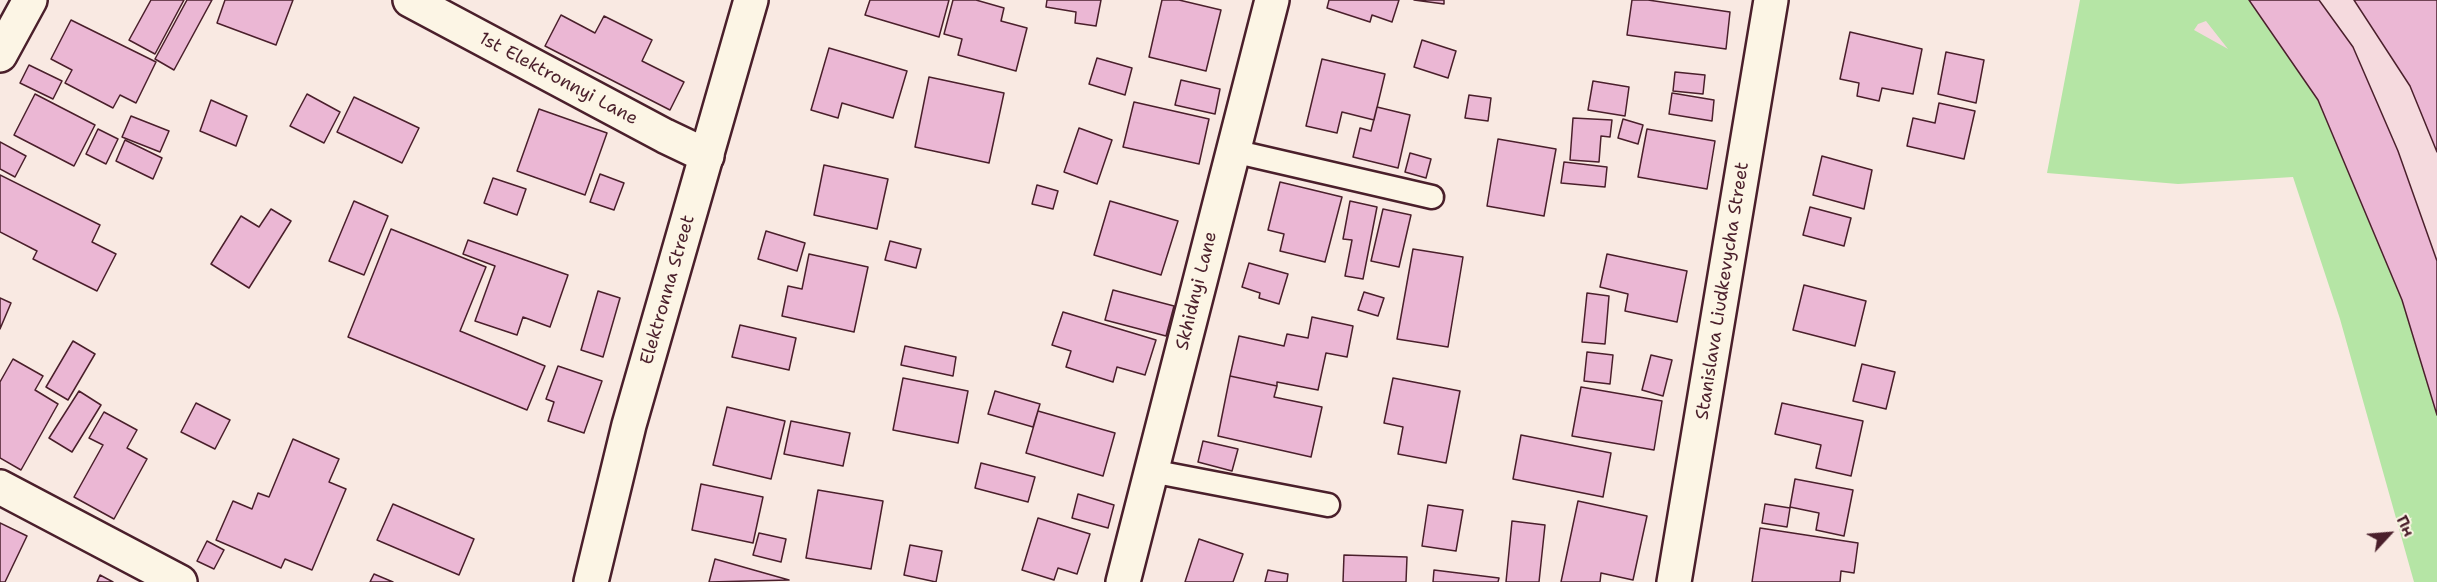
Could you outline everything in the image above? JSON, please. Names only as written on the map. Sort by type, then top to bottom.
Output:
[{"type":"street","points":[[0,55],[30,0]]},
{"type":"street","name":"1st Elektronnyi Lane","points":[[410,0],[665,136],[707,156]]},
{"type":"street","name":"Elektronna Street","points":[[591,582],[629,425],[751,0]]},
{"type":"street","name":"Skhidnyi Lane","points":[[1123,582],[1272,0]]},
{"type":"street","name":"Stanislava Liudkevycha Street","points":[[1674,582],[1771,0]]},
{"type":"street","points":[[0,487],[180,582]]},
{"type":"lane","points":[[1233,151],[1431,197]]},
{"type":"lane","points":[[1151,471],[1328,505]]},
{"type":"shaded area","points":[[2141,0],[2437,0],[2437,415],[2402,300]]},
{"type":"green space","points":[[2080,0],[2249,0],[2318,100],[2402,300],[2437,415],[2437,582],[2414,582],[2340,319],[2293,177],[2178,184],[2047,173]],"holes":[[[2206,21],[2228,49],[2194,30],[2198,24]]]},
{"type":"building","points":[[151,0],[184,0],[155,54],[129,40]]},
{"type":"building","points":[[187,0],[212,0],[174,70],[155,59]]},
{"type":"building","points":[[225,0],[293,0],[276,45],[217,23]]},
{"type":"building","points":[[870,0],[949,0],[939,37],[865,15]]},
{"type":"building","points":[[953,0],[976,0],[1004,8],[1001,21],[1027,28],[1016,71],[958,55],[962,39],[944,34]]},
{"type":"building","points":[[1047,0],[1101,0],[1096,26],[1075,23],[1076,12],[1046,7]]},
{"type":"building","points":[[1162,0],[1179,0],[1221,10],[1206,71],[1149,57]]},
{"type":"building","points":[[1329,0],[1399,0],[1392,22],[1372,15],[1370,22],[1327,8]]},
{"type":"building","points":[[1414,0],[1444,0],[1444,4]]},
{"type":"building","points":[[1632,0],[1648,0],[1730,12],[1726,49],[1627,35]]},
{"type":"building","points":[[2249,0],[2319,0],[2353,47],[2398,151],[2437,261],[2437,415],[2402,300],[2318,100]]},
{"type":"building","points":[[2354,0],[2437,0],[2437,152],[2410,86]]},
{"type":"building","points":[[561,15],[595,33],[604,16],[652,40],[642,61],[684,82],[670,110],[545,46]]},
{"type":"building","points":[[71,20],[156,62],[136,103],[120,95],[113,108],[65,83],[72,70],[51,59]]},
{"type":"building","points":[[1850,32],[1922,49],[1913,94],[1882,88],[1879,101],[1857,96],[1859,83],[1840,79]]},
{"type":"building","points":[[1422,40],[1456,51],[1448,78],[1414,67]]},
{"type":"building","points":[[829,48],[907,71],[893,118],[842,103],[838,118],[811,110]]},
{"type":"building","points":[[1946,52],[1984,60],[1976,103],[1938,94]]},
{"type":"building","points":[[1097,58],[1132,68],[1125,95],[1089,84]]},
{"type":"building","points":[[1322,59],[1385,74],[1374,120],[1342,112],[1337,133],[1306,126]]},
{"type":"building","points":[[29,65],[62,81],[53,99],[20,83]]},
{"type":"building","points":[[1675,72],[1705,75],[1703,94],[1673,91]]},
{"type":"building","points":[[929,77],[1004,93],[989,163],[915,147]]},
{"type":"building","points":[[1181,80],[1220,89],[1215,114],[1175,105]]},
{"type":"building","points":[[1593,81],[1629,87],[1625,116],[1588,110]]},
{"type":"building","points":[[1672,93],[1714,100],[1712,121],[1669,114]]},
{"type":"building","points":[[35,94],[95,125],[74,166],[14,135]]},
{"type":"building","points":[[307,94],[340,112],[324,143],[290,126]]},
{"type":"building","points":[[1469,95],[1491,98],[1488,121],[1465,118]]},
{"type":"building","points":[[354,97],[419,128],[402,163],[337,132]]},
{"type":"building","points":[[211,100],[247,116],[236,146],[200,131]]},
{"type":"building","points":[[1134,102],[1209,119],[1199,164],[1123,147]]},
{"type":"building","points":[[1939,103],[1975,111],[1964,159],[1907,146],[1913,118],[1935,123]]},
{"type":"building","points":[[1377,107],[1410,115],[1398,168],[1353,157],[1360,128],[1371,131]]},
{"type":"building","points":[[539,109],[607,133],[585,195],[517,171]]},
{"type":"building","points":[[131,116],[169,131],[160,152],[122,137]]},
{"type":"building","points":[[1573,118],[1612,120],[1610,137],[1601,136],[1599,162],[1570,160]]},
{"type":"building","points":[[1623,119],[1643,125],[1638,144],[1618,138]]},
{"type":"building","points":[[1079,128],[1112,140],[1097,184],[1064,172]]},
{"type":"building","points":[[98,129],[118,139],[106,164],[86,154]]},
{"type":"building","points":[[1647,129],[1715,141],[1707,189],[1638,177]]},
{"type":"building","points":[[1498,139],[1556,149],[1544,216],[1487,206]]},
{"type":"building","points":[[125,140],[162,158],[153,179],[116,161]]},
{"type":"building","points":[[0,142],[26,156],[15,177],[0,169]]},
{"type":"building","points":[[1410,153],[1431,159],[1426,178],[1405,172]]},
{"type":"building","points":[[1822,156],[1872,170],[1864,209],[1813,195]]},
{"type":"building","points":[[1564,162],[1607,167],[1605,187],[1561,183]]},
{"type":"building","points":[[824,165],[888,179],[877,229],[814,215]]},
{"type":"building","points":[[600,174],[624,183],[614,210],[590,202]]},
{"type":"building","points":[[0,175],[100,225],[92,242],[116,254],[97,291],[33,259],[37,251],[0,232]]},
{"type":"building","points":[[493,178],[526,189],[517,215],[484,203]]},
{"type":"building","points":[[1280,182],[1342,197],[1325,262],[1280,251],[1284,234],[1268,230]]},
{"type":"building","points":[[1037,185],[1058,191],[1053,209],[1032,204]]},
{"type":"building","points":[[354,201],[388,216],[364,275],[329,261]]},
{"type":"building","points":[[1110,201],[1178,221],[1161,275],[1094,255]]},
{"type":"building","points":[[1350,201],[1377,207],[1363,279],[1345,276],[1352,240],[1343,239]]},
{"type":"building","points":[[1810,207],[1851,218],[1844,246],[1803,235]]},
{"type":"building","points":[[271,209],[291,221],[249,288],[211,264],[241,216],[259,227]]},
{"type":"building","points":[[1383,209],[1411,215],[1399,267],[1371,261]]},
{"type":"building","points":[[391,229],[486,267],[460,331],[545,366],[527,410],[348,337]]},
{"type":"building","points":[[766,231],[805,243],[797,271],[758,259]]},
{"type":"building","points":[[468,240],[568,275],[550,327],[523,317],[517,335],[475,321],[495,266],[463,254]]},
{"type":"building","points":[[890,241],[921,249],[916,268],[885,260]]},
{"type":"building","points":[[1413,249],[1463,257],[1448,347],[1397,339]]},
{"type":"building","points":[[809,254],[868,267],[854,332],[782,316],[788,286],[802,289]]},
{"type":"building","points":[[1607,254],[1687,271],[1677,322],[1625,311],[1628,294],[1600,287]]},
{"type":"building","points":[[1249,263],[1288,274],[1279,304],[1259,298],[1260,293],[1242,287]]},
{"type":"building","points":[[1804,285],[1866,301],[1855,346],[1793,330]]},
{"type":"building","points":[[1113,290],[1174,306],[1166,336],[1105,320]]},
{"type":"building","points":[[598,291],[620,298],[603,357],[581,350]]},
{"type":"building","points":[[1364,292],[1384,298],[1378,316],[1358,310]]},
{"type":"building","points":[[1587,293],[1609,296],[1605,344],[1582,342]]},
{"type":"building","points":[[0,298],[11,303],[0,329]]},
{"type":"building","points":[[1063,312],[1156,340],[1145,375],[1117,367],[1113,382],[1066,367],[1071,351],[1052,345]]},
{"type":"building","points":[[1312,317],[1353,326],[1347,357],[1326,353],[1318,390],[1277,382],[1277,386],[1230,376],[1239,336],[1284,346],[1287,334],[1308,338]]},
{"type":"building","points":[[740,325],[796,338],[789,370],[732,357]]},
{"type":"building","points":[[73,341],[95,354],[68,400],[46,387]]},
{"type":"building","points":[[905,346],[956,357],[953,376],[901,365]]},
{"type":"building","points":[[1587,352],[1613,355],[1610,384],[1584,381]]},
{"type":"building","points":[[1651,355],[1672,360],[1663,396],[1642,390]]},
{"type":"building","points":[[13,359],[43,376],[35,390],[58,404],[21,470],[0,458],[0,382]]},
{"type":"building","points":[[1862,364],[1895,372],[1886,409],[1853,401]]},
{"type":"building","points":[[558,366],[602,381],[584,433],[548,421],[554,402],[546,399]]},
{"type":"building","points":[[1230,376],[1277,386],[1274,397],[1322,407],[1311,457],[1218,436]]},
{"type":"building","points":[[903,378],[968,391],[958,443],[893,430]]},
{"type":"building","points":[[1393,378],[1460,391],[1446,463],[1398,454],[1403,427],[1384,423]]},
{"type":"building","points":[[1581,387],[1662,401],[1654,450],[1572,436]]},
{"type":"building","points":[[79,391],[101,405],[72,452],[49,438]]},
{"type":"building","points":[[995,391],[1040,404],[1033,427],[988,414]]},
{"type":"building","points":[[196,403],[230,420],[215,449],[181,432]]},
{"type":"building","points":[[1782,403],[1863,421],[1851,476],[1816,468],[1821,445],[1775,434]]},
{"type":"building","points":[[727,407],[785,421],[771,479],[713,465]]},
{"type":"building","points":[[1038,411],[1115,433],[1103,476],[1026,453]]},
{"type":"building","points":[[104,412],[137,430],[127,448],[147,459],[114,519],[74,497],[103,445],[89,438]]},
{"type":"building","points":[[791,421],[850,433],[843,466],[784,454]]},
{"type":"building","points":[[1521,435],[1611,453],[1603,497],[1513,479]]},
{"type":"building","points":[[293,439],[339,459],[329,482],[346,489],[312,570],[285,559],[281,568],[216,540],[233,501],[252,509],[258,493],[269,497]]},
{"type":"building","points":[[1203,441],[1238,449],[1232,471],[1198,462]]},
{"type":"building","points":[[981,463],[1035,477],[1028,502],[975,488]]},
{"type":"building","points":[[1795,479],[1853,490],[1844,536],[1816,530],[1819,513],[1790,507]]},
{"type":"building","points":[[701,484],[763,497],[753,543],[692,530]]},
{"type":"building","points":[[818,490],[883,501],[871,569],[806,558]]},
{"type":"building","points":[[1078,494],[1114,505],[1108,528],[1072,518]]},
{"type":"building","points":[[1578,501],[1647,516],[1633,580],[1601,573],[1600,582],[1561,582]]},
{"type":"building","points":[[393,504],[474,539],[459,575],[377,540]]},
{"type":"building","points":[[1765,504],[1790,508],[1787,527],[1762,523]]},
{"type":"building","points":[[1428,505],[1463,510],[1456,551],[1422,546]]},
{"type":"building","points":[[1038,518],[1090,534],[1077,574],[1058,568],[1054,580],[1022,570]]},
{"type":"building","points":[[1512,521],[1545,525],[1539,582],[1506,582]]},
{"type":"building","points":[[0,523],[27,536],[5,582],[0,582]]},
{"type":"building","points":[[1760,528],[1858,543],[1854,573],[1841,571],[1840,582],[1752,582]]},
{"type":"building","points":[[759,533],[786,539],[781,562],[753,555]]},
{"type":"building","points":[[1199,539],[1243,554],[1233,582],[1185,582]]},
{"type":"building","points":[[207,541],[224,550],[214,569],[197,561]]},
{"type":"building","points":[[910,545],[942,551],[936,582],[904,575]]},
{"type":"building","points":[[1344,555],[1407,557],[1406,582],[1343,582]]},
{"type":"building","points":[[715,559],[789,580],[709,582]]},
{"type":"building","points":[[1268,570],[1288,574],[1287,582],[1265,582]]},
{"type":"building","points":[[1434,570],[1499,578],[1498,582],[1433,582]]},
{"type":"building","points":[[374,574],[393,582],[370,582]]},
{"type":"building","points":[[100,575],[113,582],[97,582]]}]
